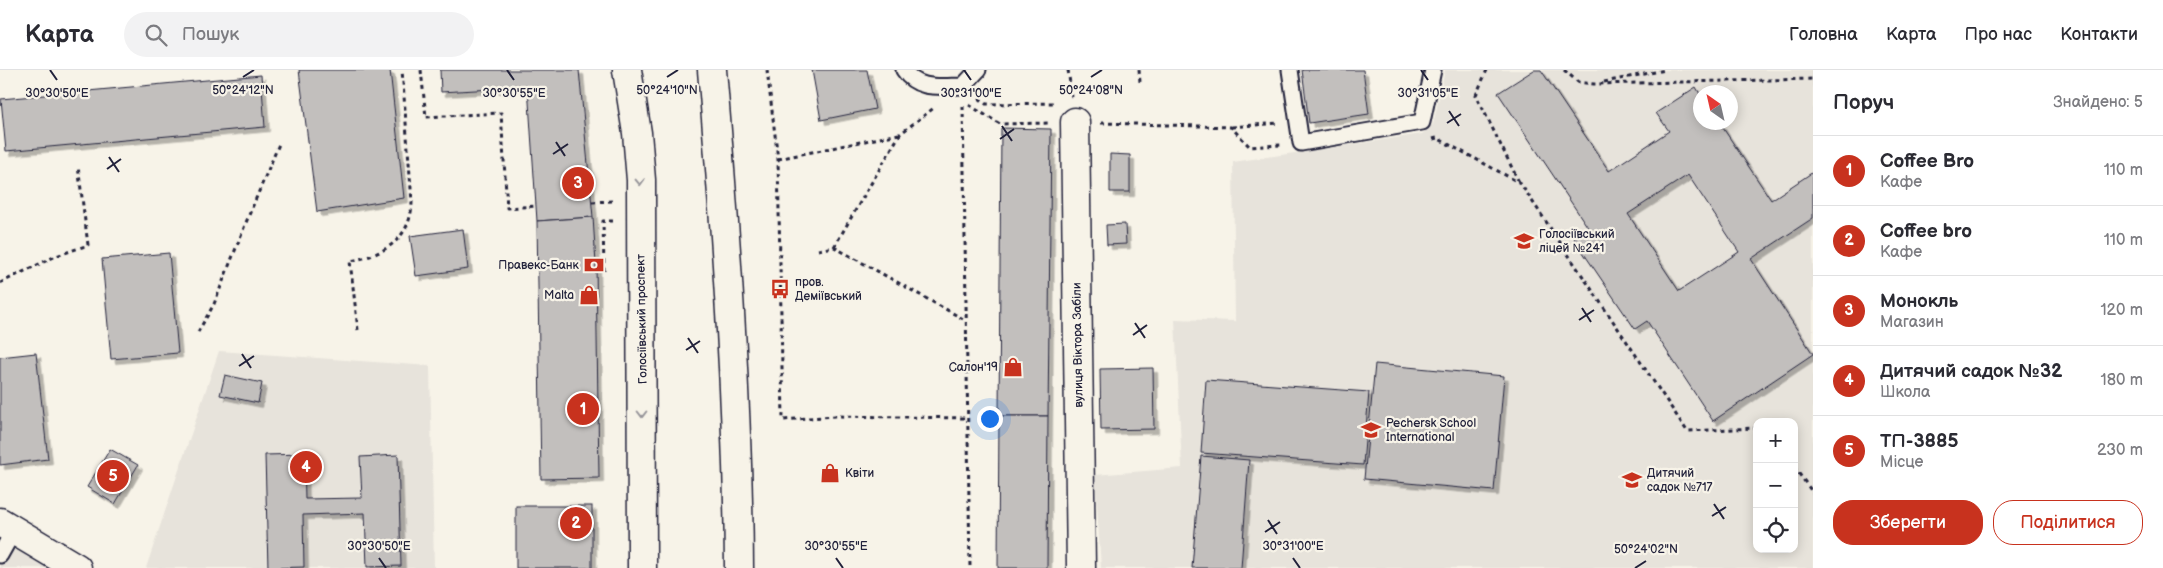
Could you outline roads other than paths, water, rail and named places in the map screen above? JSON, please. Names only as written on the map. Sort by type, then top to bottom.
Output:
[{"type":"main road","name":"Голосіївський проспект","points":[[627,70],[637,133],[641,180],[642,568]]},
{"type":"main road","points":[[637,133],[639,70]]},
{"type":"main road","points":[[700,70],[720,165]]},
{"type":"main road","points":[[712,70],[720,165],[737,459],[739,568]]},
{"type":"main road","name":"вулиця Віктора Забіли","points":[[1069,113],[1081,568]]},
{"type":"main road","points":[[7,526],[77,568]]},
{"type":"lane","points":[[904,70],[910,79],[926,86],[963,86],[978,70]]},
{"type":"lane","points":[[1290,70],[1299,121],[1300,143],[1422,122],[1433,70]]},
{"type":"lane","points":[[0,555],[7,526]]},
{"type":"place","name":"Монокль","points":[[578,183]]},
{"type":"place","name":"Голосіївський ліцей №241","points":[[1524,241]]},
{"type":"place","name":"Правекс-Банк","points":[[594,265]]},
{"type":"place","name":"пров. Деміївський","points":[[780,289]]},
{"type":"place","name":"Malta","points":[[589,295]]},
{"type":"place","name":"Салон'19","points":[[1013,367]]},
{"type":"place","name":"Coffee Bro","points":[[583,409]]},
{"type":"place","name":"Pechersk School International","points":[[1371,430]]},
{"type":"place","name":"Дитячий садок №32","points":[[306,467]]},
{"type":"place","name":"Квіти","points":[[830,473]]},
{"type":"place","name":"ТП-3885","points":[[113,476]]},
{"type":"place","name":"Дитячий садок №717","points":[[1632,480]]},
{"type":"place","name":"Coffee bro","points":[[576,523]]}]
